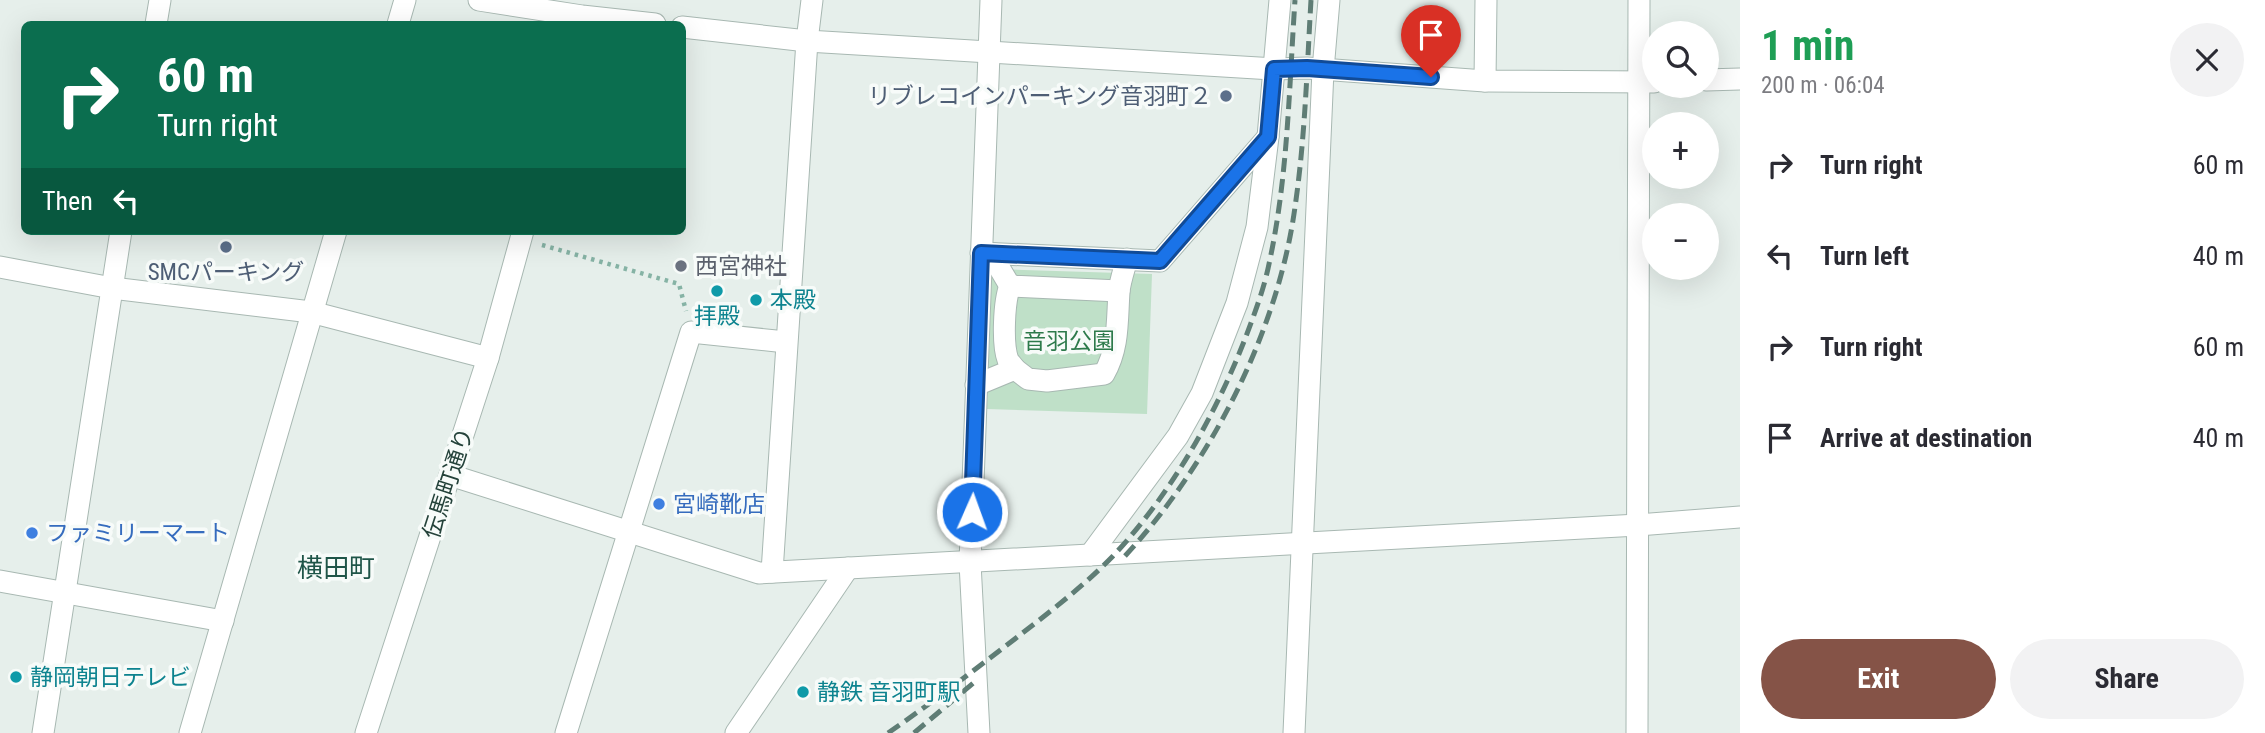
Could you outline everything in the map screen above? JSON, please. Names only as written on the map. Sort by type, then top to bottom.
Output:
[{"type":"street","points":[[156,21],[160,0]]},
{"type":"street","points":[[399,21],[405,0]]},
{"type":"street","points":[[479,0],[633,21]]},
{"type":"street","points":[[772,572],[807,41],[813,0]]},
{"type":"street","points":[[979,733],[970,563],[976,385],[988,254],[991,0]]},
{"type":"street","points":[[1090,555],[1178,436],[1202,393],[1237,303],[1257,228],[1280,0]]},
{"type":"street","points":[[1294,733],[1323,70],[1329,0]]},
{"type":"street","points":[[1485,81],[1486,0]]},
{"type":"street","points":[[1639,0],[1642,36]]},
{"type":"street","points":[[686,27],[807,41],[1274,69],[1307,68],[1485,81],[1642,83]]},
{"type":"street","points":[[1719,80],[1740,79]]},
{"type":"street","points":[[1637,733],[1646,98]]},
{"type":"street","points":[[988,254],[1160,261],[1268,137]]},
{"type":"street","points":[[43,733],[120,235]]},
{"type":"street","points":[[190,733],[335,235]]},
{"type":"street","name":"伝馬町通り","points":[[366,733],[488,358],[522,235]]},
{"type":"street","points":[[988,254],[1010,286]]},
{"type":"street","points":[[1010,286],[1005,298],[1006,342],[1008,359],[1015,369],[1027,379],[1047,381],[1104,374],[1112,360],[1119,291],[1127,260]]},
{"type":"street","points":[[0,267],[112,288],[311,312],[488,358]]},
{"type":"street","points":[[1010,286],[1119,291]]},
{"type":"street","points":[[566,733],[691,332],[786,342]]},
{"type":"street","points":[[976,385],[1015,369]]},
{"type":"street","points":[[450,475],[759,573],[1638,526],[1740,517]]},
{"type":"street","points":[[736,733],[848,568]]},
{"type":"street","points":[[0,581],[223,621]]},
{"type":"path","points":[[522,235],[679,284],[691,332]]},
{"type":"green space","name":"音羽公園","points":[[992,269],[1152,274],[1147,414],[987,409]]},
{"type":"railway","points":[[888,733],[1020,635],[1102,567],[1154,507],[1205,426],[1245,339],[1269,264],[1284,165],[1295,0]]},
{"type":"railway","points":[[1125,556],[1156,520],[1212,438],[1236,394],[1273,301],[1295,207],[1311,0]]},
{"type":"railway","points":[[914,733],[977,680]]},
{"type":"place","name":"リブレコインパーキング音羽町２","points":[[1226,96]]},
{"type":"place","name":"SMCパーキング","points":[[226,247]]},
{"type":"place","name":"西宮神社","points":[[681,266]]},
{"type":"place","name":"拝殿","points":[[717,291]]},
{"type":"place","name":"本殿","points":[[756,300]]},
{"type":"place","name":"宮崎靴店","points":[[659,504]]},
{"type":"place","name":"ファミリーマート","points":[[32,533]]},
{"type":"place","name":"静岡朝日テレビ","points":[[16,677]]},
{"type":"place","name":"静鉄 音羽町駅","points":[[803,692]]},
{"type":"district","name":"横田町","points":[[336,568]]},
{"type":"route","points":[[972,512],[981,253],[1160,261],[1268,137],[1274,69],[1307,68],[1431,77]]}]
